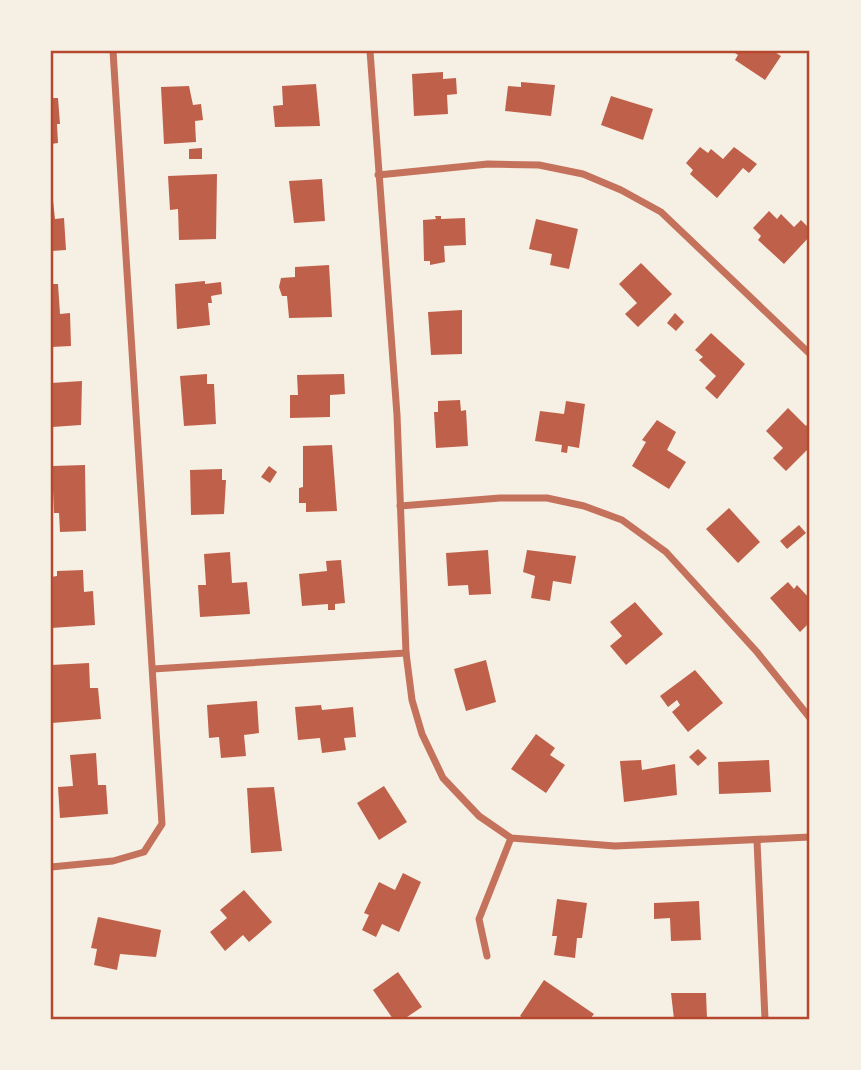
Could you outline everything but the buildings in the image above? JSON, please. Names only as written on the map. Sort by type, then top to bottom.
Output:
[{"type":"street","points":[[51,867],[113,860],[144,852],[162,824],[113,51]]},
{"type":"street","points":[[370,51],[397,415],[406,653],[412,700],[422,734],[443,778],[479,816],[511,838],[615,846],[810,837]]},
{"type":"street","points":[[378,174],[488,164],[539,165],[583,174],[621,190],[661,212],[810,354]]},
{"type":"street","points":[[400,506],[500,498],[547,498],[584,506],[622,520],[666,552],[757,652],[810,718]]},
{"type":"street","points":[[153,669],[406,653]]},
{"type":"street","points":[[487,956],[479,919],[511,838]]},
{"type":"street","points":[[757,841],[765,1019]]}]
